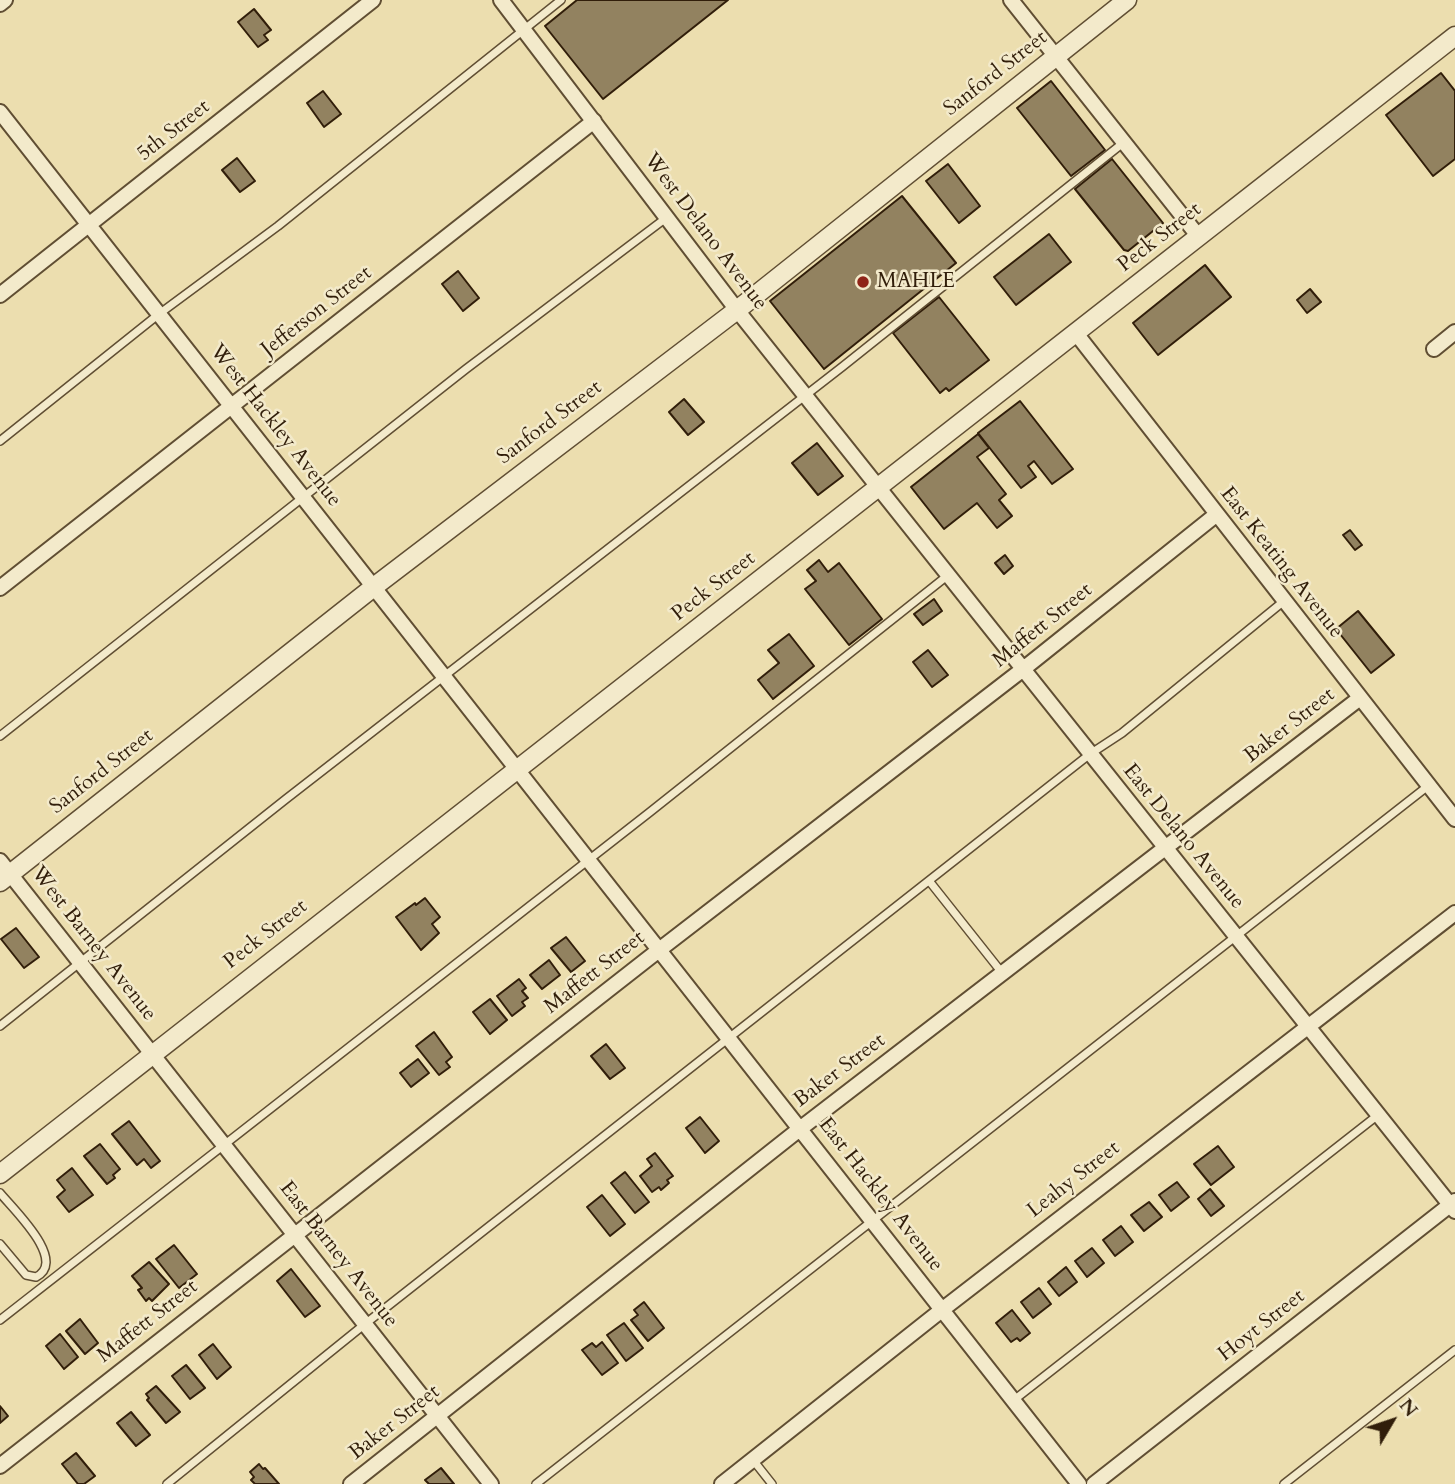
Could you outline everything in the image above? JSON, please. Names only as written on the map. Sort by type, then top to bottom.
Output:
[{"type":"street","points":[[0,4],[5,0]]},
{"type":"street","name":"5th Street","points":[[0,295],[373,0]]},
{"type":"street","name":"West Delano Avenue","points":[[501,0],[737,310],[878,488]]},
{"type":"street","points":[[1012,0],[1199,237]]},
{"type":"street","name":"Sanford Street","points":[[3,872],[737,310],[1127,0]]},
{"type":"street","name":"Peck Street","points":[[0,1174],[1455,36]]},
{"type":"street","name":"West Hackley Avenue","points":[[0,111],[517,768]]},
{"type":"street","name":"Jefferson Street","points":[[0,588],[594,121]]},
{"type":"street","name":"East Keating Avenue","points":[[1075,332],[1455,819]]},
{"type":"street","points":[[1434,349],[1455,332]]},
{"type":"street","name":"East Delano Avenue","points":[[878,488],[1453,1206]]},
{"type":"street","name":"Maffett Street","points":[[0,1466],[294,1234],[1022,670],[1217,514]]},
{"type":"street","name":"Baker Street","points":[[351,1484],[801,1128],[1360,698]]},
{"type":"street","name":"East Hackley Avenue","points":[[517,768],[1079,1484]]},
{"type":"street","name":"West Barney Avenue","points":[[3,872],[80,962],[152,1053]]},
{"type":"street","name":"Leahy Street","points":[[722,1484],[943,1309],[1455,913]]},
{"type":"street","name":"East Barney Avenue","points":[[152,1053],[491,1484]]},
{"type":"street","name":"Hoyt Street","points":[[1094,1484],[1453,1206]]},
{"type":"lane","points":[[0,441],[159,314],[278,226],[561,0]]},
{"type":"lane","points":[[0,1026],[286,799],[842,367],[1124,142]]},
{"type":"lane","points":[[0,736],[466,369],[667,217]]},
{"type":"lane","points":[[0,1320],[947,576]]},
{"type":"lane","points":[[166,1484],[365,1324],[1090,754],[1132,725],[1284,601]]},
{"type":"lane","points":[[536,1484],[1429,785]]},
{"type":"lane","points":[[930,882],[1003,974]]},
{"type":"lane","points":[[1014,1400],[1378,1115]]},
{"type":"lane","points":[[0,1193],[47,1257],[42,1274],[36,1277],[26,1275],[0,1244]]},
{"type":"lane","points":[[1284,1484],[1455,1350]]},
{"type":"lane","points":[[753,1460],[772,1484]]},
{"type":"building","points":[[577,0],[728,0],[603,99],[545,26]]},
{"type":"building","points":[[254,9],[271,30],[264,35],[268,40],[258,47],[238,22]]},
{"type":"building","points":[[1441,73],[1455,91],[1455,159],[1433,176],[1386,115]]},
{"type":"building","points":[[1051,81],[1105,150],[1071,176],[1017,108]]},
{"type":"building","points":[[323,91],[341,114],[324,127],[307,103]]},
{"type":"building","points":[[237,158],[255,181],[240,192],[222,170]]},
{"type":"building","points":[[1112,159],[1163,223],[1128,251],[1124,250],[1075,189]]},
{"type":"building","points":[[948,164],[980,206],[959,223],[926,181]]},
{"type":"building","name":"MAHLE","points":[[902,196],[956,263],[824,369],[770,301]]},
{"type":"building","points":[[1049,234],[1071,262],[1016,305],[994,277]]},
{"type":"building","points":[[1205,265],[1231,297],[1158,355],[1133,323]]},
{"type":"building","points":[[458,271],[479,298],[463,311],[442,284]]},
{"type":"building","points":[[1310,289],[1321,302],[1307,313],[1297,300]]},
{"type":"building","points":[[939,297],[989,360],[949,391],[946,388],[940,393],[893,333]]},
{"type":"building","points":[[684,399],[704,422],[688,435],[669,412]]},
{"type":"building","points":[[1020,401],[1073,469],[1052,484],[1034,461],[1028,466],[1036,477],[1021,488],[978,433]]},
{"type":"building","points":[[978,434],[989,448],[977,457],[1006,494],[999,500],[1012,516],[997,528],[977,503],[944,529],[911,487]]},
{"type":"building","points":[[817,443],[843,476],[818,495],[792,463]]},
{"type":"building","points":[[1350,530],[1362,545],[1355,550],[1343,535]]},
{"type":"building","points":[[1005,555],[1013,566],[1004,574],[995,563]]},
{"type":"building","points":[[819,560],[828,572],[839,563],[882,619],[849,645],[805,589],[816,581],[807,570]]},
{"type":"building","points":[[934,599],[942,611],[923,625],[914,614]]},
{"type":"building","points":[[1358,611],[1394,655],[1371,673],[1336,629]]},
{"type":"building","points":[[789,634],[814,666],[773,699],[758,680],[779,663],[768,650]]},
{"type":"building","points":[[928,650],[948,675],[932,687],[913,662]]},
{"type":"building","points":[[425,898],[440,917],[432,924],[439,933],[421,950],[396,917]]},
{"type":"building","points":[[16,928],[39,957],[24,968],[1,939]]},
{"type":"building","points":[[566,937],[585,961],[571,972],[551,948]]},
{"type":"building","points":[[549,960],[560,975],[542,989],[530,975]]},
{"type":"building","points":[[519,979],[526,988],[522,991],[528,998],[522,1002],[525,1006],[512,1016],[497,996]]},
{"type":"building","points":[[490,999],[507,1020],[490,1034],[473,1012]]},
{"type":"building","points":[[434,1032],[452,1057],[446,1062],[450,1067],[439,1075],[416,1046]]},
{"type":"building","points":[[606,1044],[625,1068],[610,1079],[591,1056]]},
{"type":"building","points":[[418,1059],[429,1073],[411,1087],[400,1073]]},
{"type":"building","points":[[700,1117],[719,1141],[705,1153],[686,1128]]},
{"type":"building","points":[[129,1121],[160,1161],[151,1168],[144,1159],[137,1165],[112,1134]]},
{"type":"building","points":[[100,1144],[120,1169],[113,1175],[115,1178],[107,1184],[84,1156]]},
{"type":"building","points":[[1218,1146],[1234,1167],[1211,1185],[1194,1164]]},
{"type":"building","points":[[655,1153],[673,1176],[661,1190],[659,1187],[652,1192],[640,1176],[652,1166],[647,1159]]},
{"type":"building","points":[[72,1168],[93,1195],[69,1212],[57,1197],[65,1190],[57,1180]]},
{"type":"building","points":[[625,1172],[649,1202],[635,1213],[611,1183]]},
{"type":"building","points":[[1177,1182],[1189,1197],[1171,1211],[1159,1195]]},
{"type":"building","points":[[1210,1189],[1224,1206],[1211,1216],[1198,1199]]},
{"type":"building","points":[[602,1195],[625,1224],[610,1236],[587,1207]]},
{"type":"building","points":[[1149,1202],[1162,1217],[1144,1231],[1131,1215]]},
{"type":"building","points":[[1121,1226],[1133,1242],[1115,1256],[1103,1240]]},
{"type":"building","points":[[174,1245],[197,1274],[179,1288],[156,1259]]},
{"type":"building","points":[[1092,1248],[1104,1263],[1087,1277],[1075,1261]]},
{"type":"building","points":[[149,1262],[169,1284],[152,1301],[149,1298],[146,1301],[138,1290],[142,1288],[132,1276]]},
{"type":"building","points":[[1066,1267],[1077,1282],[1059,1296],[1048,1282]]},
{"type":"building","points":[[291,1269],[320,1306],[305,1317],[277,1281]]},
{"type":"building","points":[[1039,1288],[1051,1304],[1033,1318],[1021,1302]]},
{"type":"building","points":[[644,1302],[664,1328],[648,1341],[631,1320],[638,1315],[634,1310]]},
{"type":"building","points":[[1012,1310],[1030,1333],[1020,1341],[1017,1338],[1011,1342],[996,1323]]},
{"type":"building","points":[[80,1319],[98,1343],[85,1354],[66,1331]]},
{"type":"building","points":[[624,1323],[643,1348],[626,1361],[607,1335]]},
{"type":"building","points":[[60,1334],[78,1357],[64,1369],[46,1346]]},
{"type":"building","points":[[602,1342],[618,1363],[602,1375],[582,1350],[592,1343],[596,1347]]},
{"type":"building","points":[[213,1344],[231,1367],[217,1379],[199,1355]]},
{"type":"building","points":[[186,1365],[205,1388],[190,1399],[172,1376]]},
{"type":"building","points":[[156,1386],[180,1412],[166,1423],[147,1400],[149,1398],[146,1394]]},
{"type":"building","points":[[0,1406],[8,1416],[0,1423]]},
{"type":"building","points":[[131,1412],[150,1435],[136,1446],[117,1423]]},
{"type":"building","points":[[76,1453],[95,1476],[84,1484],[78,1484],[62,1464]]},
{"type":"building","points":[[259,1464],[279,1484],[255,1484],[251,1480],[254,1477],[250,1472]]},
{"type":"building","points":[[441,1468],[454,1484],[429,1484],[425,1480]]},
{"type":"place","name":"MAHLE","points":[[863,282]]}]
